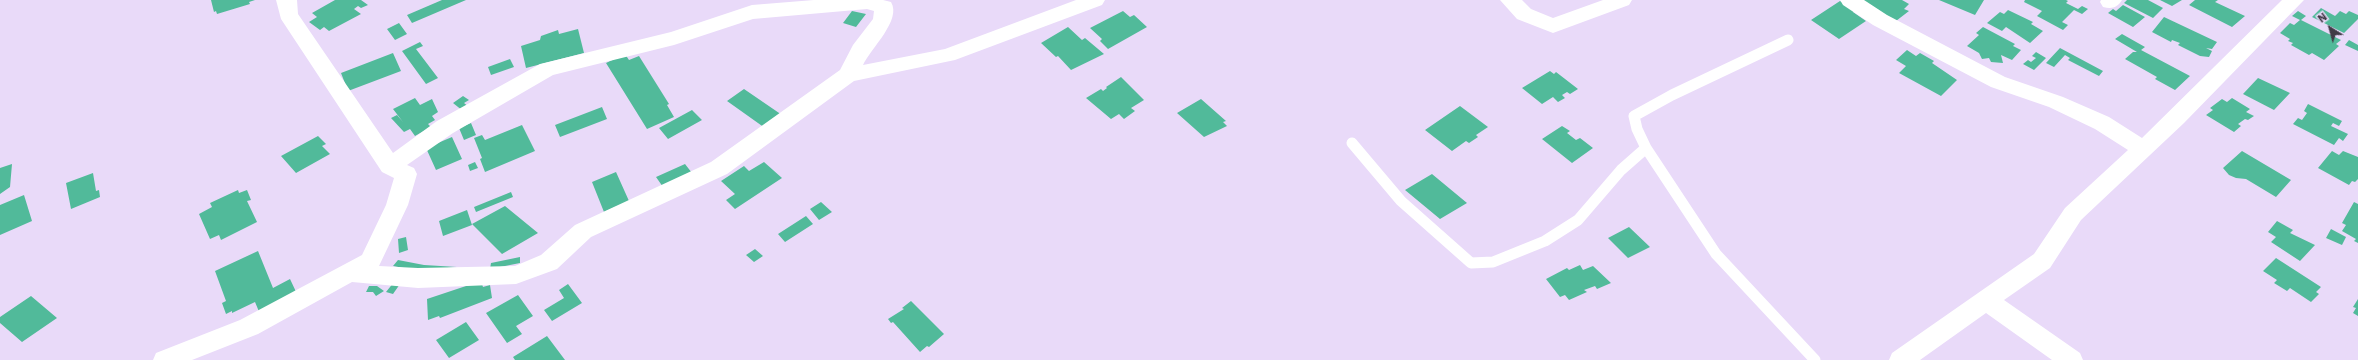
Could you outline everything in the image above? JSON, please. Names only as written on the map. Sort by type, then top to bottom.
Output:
[{"type":"street","points":[[164,360],[249,327],[352,273],[370,261],[397,205],[406,174],[390,166],[288,14],[289,3],[286,0]]},
{"type":"street","points":[[352,273],[418,278],[516,275],[549,262],[583,231],[719,168],[848,75],[948,55],[1095,0]]},
{"type":"street","points":[[1510,0],[1524,14],[1553,26],[1622,0]]},
{"type":"street","points":[[1850,0],[1880,20],[1991,79],[2056,102],[2102,123],[2143,149]]},
{"type":"street","points":[[1901,360],[2042,261],[2073,214],[2254,42],[2294,0]]},
{"type":"street","points":[[390,166],[445,128],[547,69],[674,38],[752,12],[868,2],[884,7],[883,20],[860,50],[848,75]]},
{"type":"street","points":[[1987,301],[2072,360]]},
{"type":"lane","points":[[1788,40],[1672,95],[1634,116],[1637,129],[1646,148],[1716,254],[1814,360]]},
{"type":"lane","points":[[1352,143],[1401,201],[1471,263],[1493,262],[1545,241],[1578,220],[1621,170],[1646,148]]},
{"type":"building","points":[[211,0],[255,0],[249,2],[250,4],[217,14],[216,11],[214,12]]},
{"type":"building","points":[[335,0],[361,0],[368,5],[361,8],[358,6],[354,9],[361,14],[329,31],[324,27],[320,30],[309,22],[317,17],[312,13]]},
{"type":"building","points":[[442,0],[466,0],[412,23],[407,15]]},
{"type":"building","points":[[1859,0],[1902,0],[1909,4],[1904,9],[1909,11],[1896,21]]},
{"type":"building","points":[[1939,0],[1984,0],[1975,15]]},
{"type":"building","points":[[2025,0],[2066,0],[2068,1],[2066,3],[2078,9],[2082,6],[2088,9],[2082,14],[2074,10],[2062,22],[2068,25],[2063,30],[2037,16],[2042,11],[2024,2]]},
{"type":"building","points":[[2127,0],[2148,0],[2163,8],[2153,18],[2124,3]]},
{"type":"building","points":[[2160,0],[2182,0],[2172,6]]},
{"type":"building","points":[[2195,0],[2218,0],[2215,2],[2245,16],[2232,27],[2189,5]]},
{"type":"building","points":[[1840,1],[1855,10],[1853,12],[1866,21],[1839,39],[1811,20]]},
{"type":"building","points":[[2123,5],[2145,17],[2133,27],[2108,13],[2113,9],[2116,11]]},
{"type":"building","points":[[2321,8],[2335,16],[2340,11],[2346,14],[2349,11],[2358,15],[2358,19],[2344,33],[2312,17]]},
{"type":"building","points":[[2008,10],[2033,22],[2031,24],[2043,31],[2030,43],[2006,27],[2002,31],[1987,23],[2000,12],[2004,14]]},
{"type":"building","points":[[852,11],[866,14],[856,27],[843,23]]},
{"type":"building","points":[[1123,11],[1130,17],[1134,15],[1147,27],[1108,49],[1100,41],[1102,39],[1090,28]]},
{"type":"building","points":[[2298,11],[2306,16],[2301,20],[2341,40],[2336,44],[2339,46],[2324,60],[2312,53],[2309,55],[2291,45],[2293,43],[2288,41],[2290,39],[2280,33],[2290,23],[2294,25],[2300,20],[2292,16]]},
{"type":"building","points":[[2164,17],[2217,42],[2212,49],[2206,48],[2212,51],[2209,57],[2200,56],[2178,45],[2180,43],[2172,40],[2171,42],[2152,32]]},
{"type":"building","points":[[399,23],[407,34],[395,40],[387,29]]},
{"type":"building","points":[[1068,27],[1082,40],[1085,38],[1104,54],[1071,70],[1058,56],[1056,57],[1041,43]]},
{"type":"building","points":[[1983,27],[2015,44],[2013,46],[2021,50],[2012,60],[2001,55],[2003,63],[1991,62],[1989,58],[1982,59],[1979,53],[1967,46],[1979,35],[1976,33]]},
{"type":"building","points":[[578,29],[584,53],[526,68],[521,46],[540,40],[541,36],[558,30],[559,34]]},
{"type":"building","points":[[2122,34],[2145,47],[2141,50],[2190,76],[2175,90],[2155,79],[2157,77],[2125,59],[2133,52],[2137,52],[2115,39]]},
{"type":"building","points":[[2349,40],[2358,45],[2358,51],[2345,45]]},
{"type":"building","points":[[420,42],[423,46],[416,49],[438,78],[426,84],[402,51]]},
{"type":"building","points":[[2060,48],[2103,71],[2099,76],[2068,60],[2070,58],[2065,55],[2054,67],[2046,63]]},
{"type":"building","points":[[1907,50],[1916,56],[1920,53],[1934,61],[1932,63],[1957,80],[1941,96],[1899,73],[1906,66],[1896,60]]},
{"type":"building","points":[[2036,52],[2046,58],[2034,70],[2023,64],[2028,60],[2031,62],[2036,58],[2032,56]]},
{"type":"building","points":[[393,53],[401,71],[348,91],[341,73]]},
{"type":"building","points":[[625,54],[629,60],[639,56],[669,104],[667,105],[674,117],[647,129],[606,63]]},
{"type":"building","points":[[510,59],[514,67],[491,75],[488,67]]},
{"type":"building","points":[[1550,71],[1554,74],[1556,72],[1578,89],[1570,94],[1567,92],[1562,95],[1565,98],[1558,102],[1553,97],[1542,104],[1522,88]]},
{"type":"building","points":[[1121,77],[1144,100],[1131,108],[1135,111],[1124,119],[1119,114],[1111,119],[1086,98],[1101,89],[1103,91],[1107,88],[1106,87]]},
{"type":"building","points":[[2258,78],[2290,93],[2274,110],[2243,94]]},
{"type":"building","points":[[744,89],[782,115],[765,128],[727,101]]},
{"type":"building","points":[[463,96],[469,100],[464,103],[469,107],[463,111],[453,103]]},
{"type":"building","points":[[415,98],[420,105],[432,99],[438,112],[432,116],[435,120],[428,124],[431,127],[415,136],[410,129],[404,132],[391,118],[397,115],[403,122],[393,109]]},
{"type":"building","points":[[2232,98],[2250,109],[2246,112],[2254,116],[2248,120],[2245,119],[2238,124],[2241,126],[2234,132],[2206,115],[2213,110],[2210,108],[2222,99],[2227,102]]},
{"type":"building","points":[[1201,99],[1226,121],[1223,122],[1227,126],[1204,137],[1177,113]]},
{"type":"building","points":[[2308,104],[2342,121],[2339,126],[2333,123],[2331,126],[2348,134],[2343,141],[2339,138],[2334,145],[2293,124],[2298,118],[2302,120],[2307,113],[2304,111]]},
{"type":"building","points":[[1460,106],[1488,127],[1476,135],[1478,137],[1469,143],[1466,141],[1452,151],[1425,130]]},
{"type":"building","points":[[602,107],[607,119],[560,137],[555,125]]},
{"type":"building","points":[[692,110],[702,120],[668,139],[659,128]]},
{"type":"building","points":[[471,123],[476,135],[464,140],[459,128]]},
{"type":"building","points":[[522,125],[535,151],[485,172],[480,159],[482,158],[474,138],[482,135],[485,140]]},
{"type":"building","points":[[1562,126],[1570,131],[1567,133],[1576,140],[1580,138],[1593,148],[1572,163],[1542,139]]},
{"type":"building","points":[[318,136],[326,144],[322,146],[330,154],[296,173],[281,156]]},
{"type":"building","points":[[452,137],[462,159],[436,170],[426,148]]},
{"type":"building","points":[[2242,151],[2291,180],[2276,197],[2246,179],[2236,178],[2229,175],[2223,168]]},
{"type":"building","points":[[2332,151],[2339,155],[2343,151],[2358,157],[2358,179],[2355,182],[2352,181],[2349,185],[2318,168]]},
{"type":"building","points":[[475,162],[478,168],[470,171],[468,165]]},
{"type":"building","points":[[764,162],[782,178],[735,209],[726,200],[735,194],[721,181],[744,166],[749,171]]},
{"type":"building","points":[[12,164],[10,187],[0,194],[0,168]]},
{"type":"building","points":[[685,164],[692,173],[663,187],[656,177]]},
{"type":"building","points":[[616,172],[629,201],[604,212],[592,182]]},
{"type":"building","points":[[93,173],[96,191],[99,190],[100,197],[71,209],[66,183]]},
{"type":"building","points":[[1432,174],[1467,203],[1440,219],[1405,190]]},
{"type":"building","points":[[238,190],[239,193],[247,190],[251,200],[247,201],[257,222],[221,240],[219,235],[210,239],[199,214],[212,207],[210,203]]},
{"type":"building","points":[[511,192],[513,197],[476,212],[474,207]]},
{"type":"building","points":[[24,195],[32,221],[0,235],[0,205]]},
{"type":"building","points":[[821,202],[832,212],[819,220],[810,209]]},
{"type":"building","points":[[2354,202],[2358,204],[2358,243],[2354,241],[2356,239],[2342,231],[2346,225],[2342,223]]},
{"type":"building","points":[[505,206],[538,233],[502,254],[472,224]]},
{"type":"building","points":[[467,210],[472,225],[443,236],[439,221]]},
{"type":"building","points":[[806,216],[813,224],[785,242],[778,234]]},
{"type":"building","points":[[2277,221],[2293,230],[2290,233],[2315,245],[2300,261],[2271,242],[2276,237],[2268,232]]},
{"type":"building","points":[[1629,227],[1650,247],[1628,258],[1608,238]]},
{"type":"building","points":[[2331,229],[2346,237],[2342,245],[2326,238]]},
{"type":"building","points":[[406,237],[408,250],[399,253],[398,239]]},
{"type":"building","points":[[755,249],[763,256],[754,262],[746,255]]},
{"type":"building","points":[[258,251],[273,288],[290,279],[298,296],[260,314],[255,302],[232,313],[232,311],[226,314],[222,303],[226,301],[215,271]]},
{"type":"building","points":[[520,257],[520,263],[490,269],[491,263]]},
{"type":"building","points":[[2276,258],[2321,287],[2316,292],[2319,294],[2311,302],[2290,288],[2287,291],[2274,283],[2277,280],[2263,271]]},
{"type":"building","points":[[398,260],[424,265],[457,267],[419,271],[393,266]]},
{"type":"building","points":[[1580,265],[1583,270],[1593,266],[1611,283],[1597,289],[1595,286],[1584,290],[1587,292],[1569,300],[1565,295],[1560,297],[1546,279],[1567,268],[1569,270]]},
{"type":"building","points":[[481,281],[483,287],[490,285],[492,298],[440,318],[439,316],[428,320],[427,299]]},
{"type":"building","points":[[394,282],[400,284],[393,294],[386,292]]},
{"type":"building","points":[[568,284],[582,303],[552,321],[544,310],[564,298],[559,290]]},
{"type":"building","points":[[369,286],[377,286],[384,291],[376,296],[373,292],[366,292]]},
{"type":"building","points":[[518,295],[533,316],[516,326],[522,334],[507,343],[486,313]]},
{"type":"building","points":[[31,296],[57,318],[22,342],[0,323],[0,317]]},
{"type":"building","points":[[2358,299],[2358,316],[2353,313],[2356,308],[2353,307]]},
{"type":"building","points":[[911,301],[944,334],[929,347],[927,346],[920,352],[893,322],[891,323],[888,319],[904,309],[902,308]]},
{"type":"building","points":[[466,322],[479,340],[449,358],[436,340]]},
{"type":"building","points":[[547,336],[565,360],[515,360],[513,357]]}]
